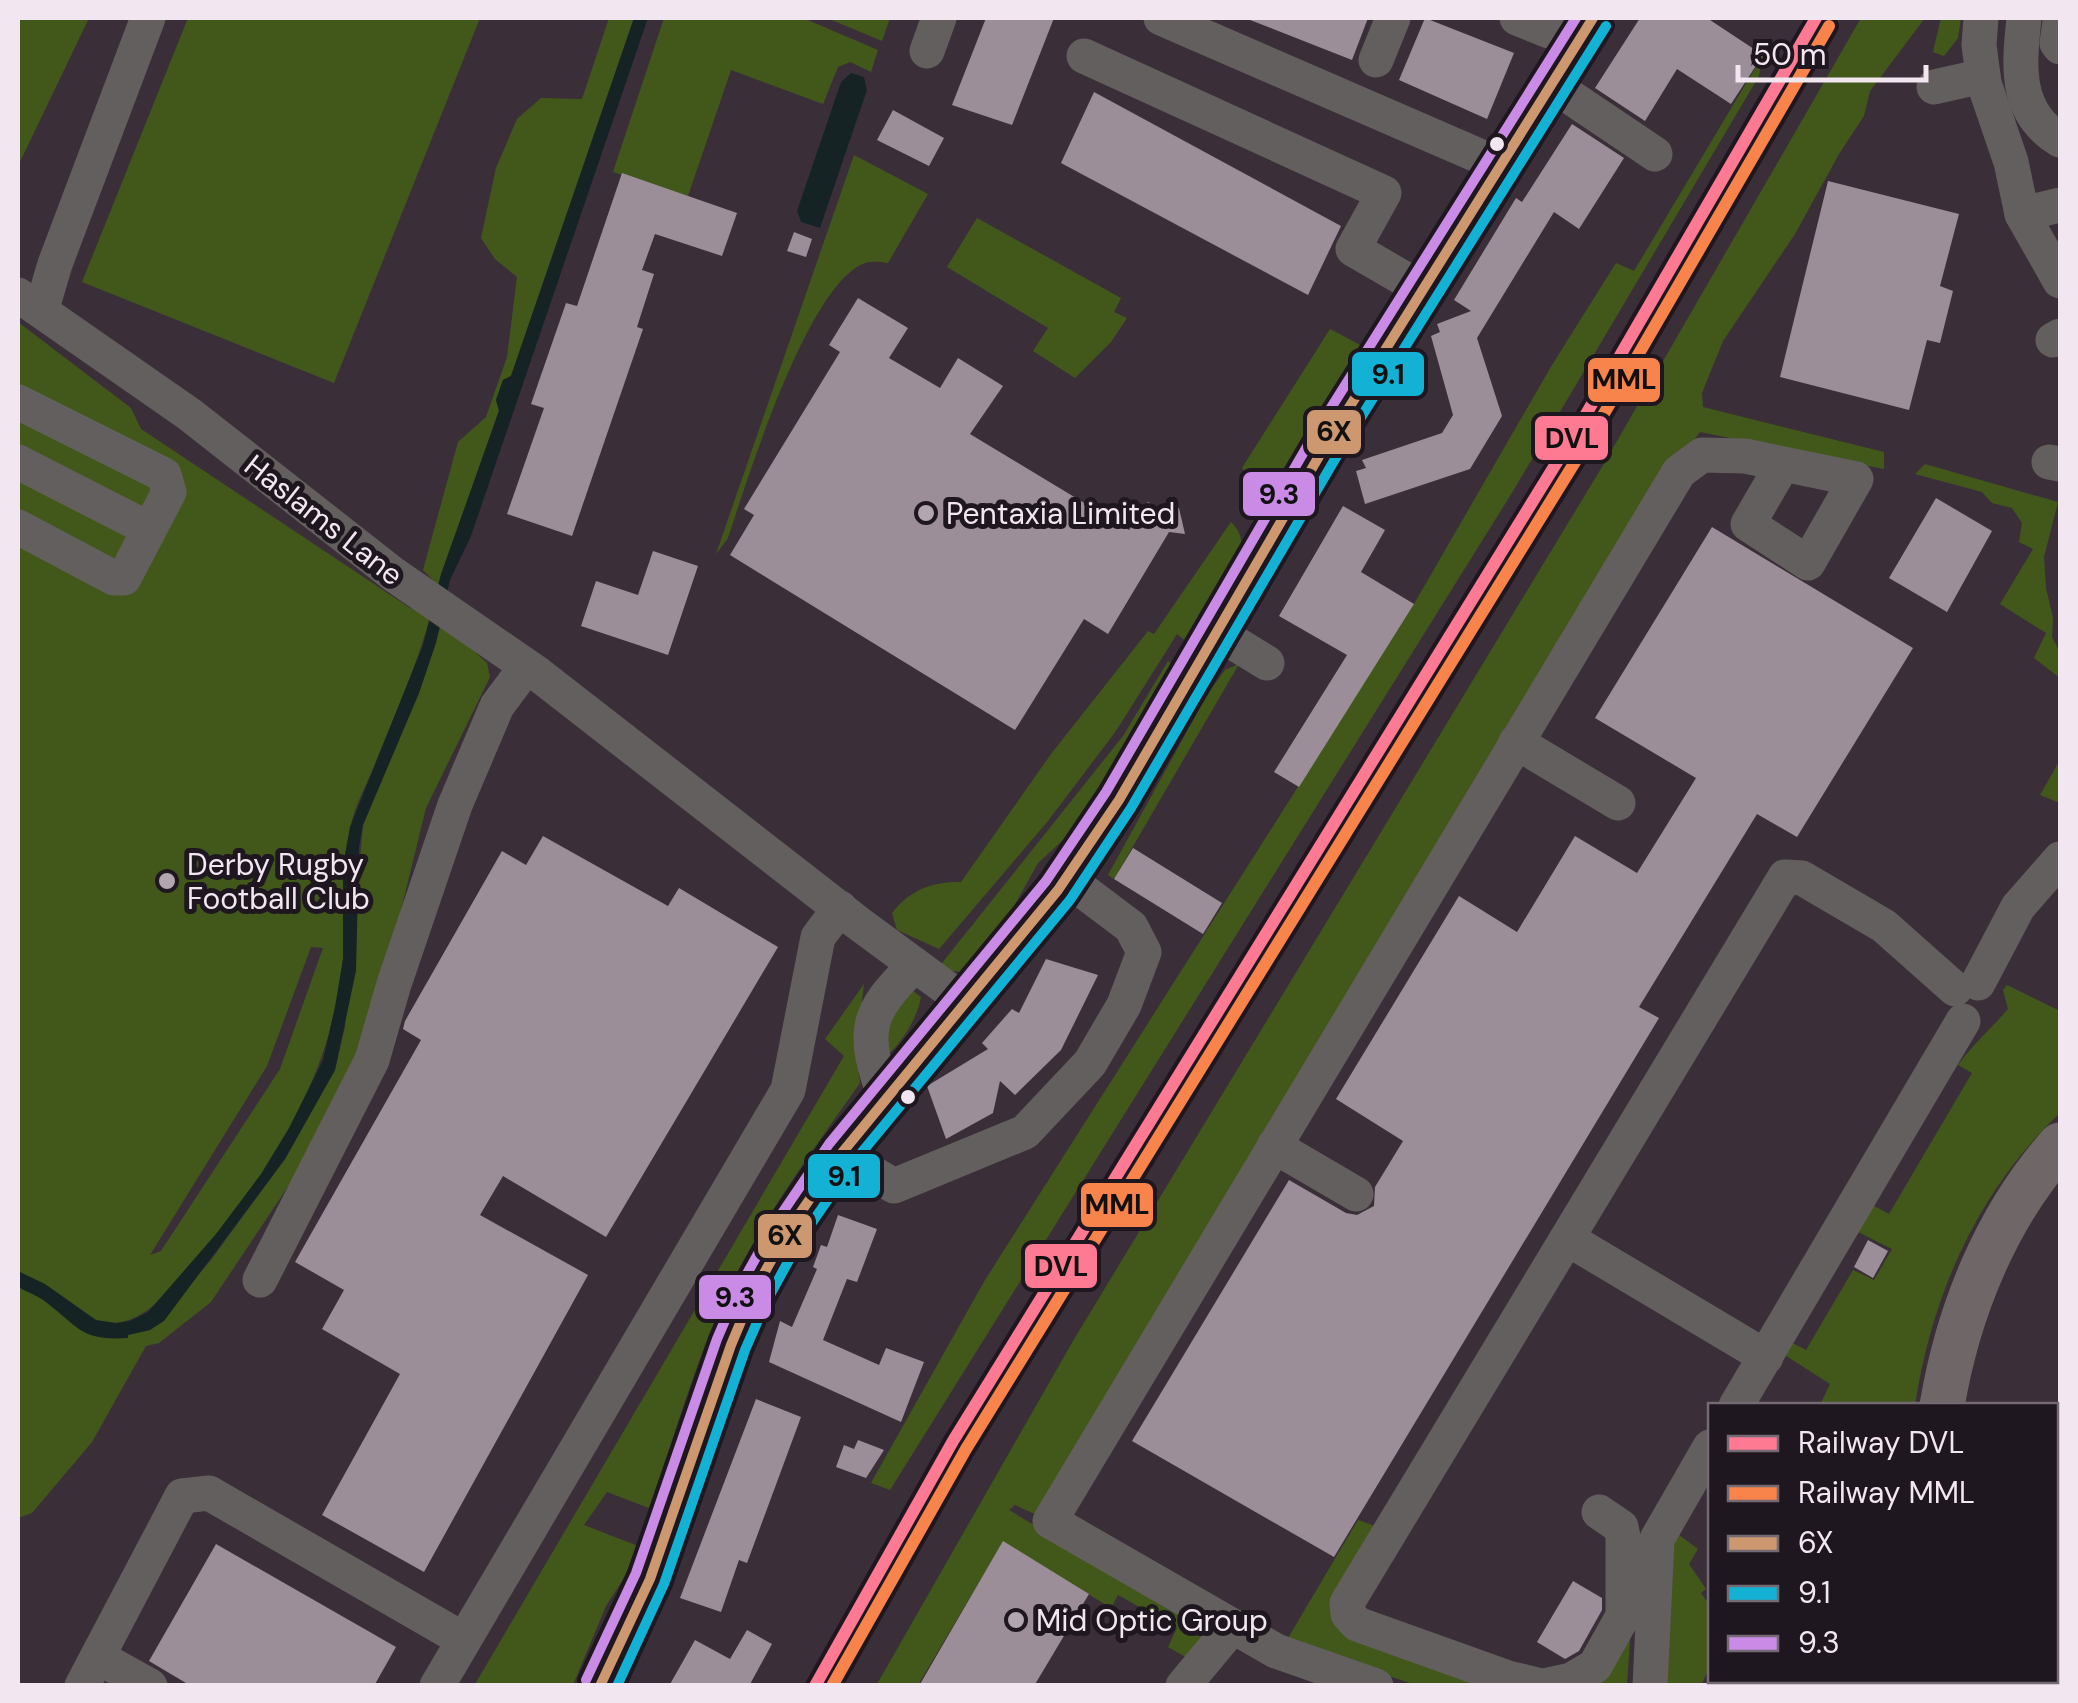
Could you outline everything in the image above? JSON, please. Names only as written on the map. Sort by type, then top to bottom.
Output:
[{"type":"main road","points":[[1943,1403],[1968,1302],[1990,1251],[2020,1198],[2060,1145]]},
{"type":"street","points":[[30,302],[55,264],[148,18]]},
{"type":"street","points":[[927,51],[939,18]]},
{"type":"street","points":[[1161,18],[1500,164]]},
{"type":"street","points":[[1376,60],[1393,18]]},
{"type":"street","points":[[1517,18],[1549,31],[1572,18]]},
{"type":"street","points":[[600,1686],[650,1579],[731,1345],[752,1295],[787,1232],[841,1154],[1066,878],[1119,800],[1325,446],[1593,18]]},
{"type":"street","points":[[1982,18],[1979,46],[1983,76],[2011,162],[2022,214],[2060,281]]},
{"type":"street","points":[[2024,18],[2022,96],[2043,130],[2060,140]]},
{"type":"street","points":[[2060,21],[2060,47]]},
{"type":"street","points":[[1084,56],[1384,192],[1354,250],[1422,289]]},
{"type":"street","points":[[1934,87],[1983,76]]},
{"type":"street","points":[[1551,84],[1656,154]]},
{"type":"street","points":[[2022,214],[2060,205]]},
{"type":"street","name":"Haslams Lane","points":[[30,302],[189,414],[393,574],[858,911],[915,965],[964,1001]]},
{"type":"street","points":[[18,402],[164,475],[168,492],[124,578],[114,578],[18,527]]},
{"type":"street","points":[[1376,1686],[1276,1651],[1050,1521],[1679,472],[1702,455],[1744,456],[1783,464]]},
{"type":"street","points":[[18,462],[149,530]]},
{"type":"street","points":[[1218,633],[1268,664]]},
{"type":"street","points":[[260,1280],[372,1060],[455,805],[497,706],[526,667]]},
{"type":"street","points":[[1516,742],[1618,803]]},
{"type":"street","points":[[1738,1403],[2018,907],[2060,859]]},
{"type":"street","points":[[841,1154],[894,1186],[1025,1132],[1072,1085],[1124,1005],[1144,952],[1131,927],[1066,878]]},
{"type":"street","points":[[1600,1512],[1621,1527],[1623,1616],[1595,1666],[1571,1680],[1542,1686],[1508,1678],[1357,1624],[1348,1614],[1348,1603],[1785,878],[1802,878],[1884,926],[1965,998]]},
{"type":"street","points":[[437,1686],[788,1090],[818,937],[858,911]]},
{"type":"street","points":[[886,1098],[875,1068],[870,1033],[874,1010],[915,965]]},
{"type":"street","points":[[1274,1146],[1356,1194]]},
{"type":"street","points":[[1568,1239],[1766,1357]]},
{"type":"street","points":[[1650,1686],[1657,1539],[1708,1451]]},
{"type":"street","points":[[150,1686],[90,1671],[182,1496],[208,1493],[464,1640]]},
{"type":"street","points":[[1183,1686],[1232,1627]]},
{"type":"green space","points":[[18,18],[89,18],[18,166]]},
{"type":"green space","points":[[188,18],[480,18],[334,383],[82,282]]},
{"type":"green space","points":[[609,18],[634,18],[511,376],[503,380],[496,400],[499,410],[438,585],[423,570],[458,442],[486,417],[507,357],[517,277],[495,259],[481,238],[496,168],[517,119],[541,98],[582,99]]},
{"type":"green space","points":[[664,18],[803,18],[878,50],[871,72],[850,62],[838,67],[823,104],[731,70],[688,196],[613,172]]},
{"type":"green space","points":[[827,18],[890,18],[882,41]]},
{"type":"green space","points":[[1861,18],[1925,18],[1870,91],[1864,116],[1795,234],[1723,341],[1702,393],[1703,407],[1884,452],[1884,469],[1700,432],[1633,523],[1475,778],[1050,1521],[1015,1505],[1009,1510],[1195,1621],[1202,1630],[1202,1639],[1187,1658],[1168,1647],[1177,1628],[1118,1595],[1111,1608],[1003,1542],[918,1685],[876,1686],[1073,1341],[1602,467]]},
{"type":"green space","points":[[1941,18],[1961,18],[1958,38],[1944,56],[1933,52]]},
{"type":"green space","points":[[1763,55],[1759,76],[1510,496],[890,1490],[871,1483],[985,1280],[1414,604],[1552,365],[1616,263],[1634,271]]},
{"type":"green space","points":[[854,155],[928,194],[888,263],[865,263],[844,278],[822,306],[782,387],[728,538],[716,554]]},
{"type":"green space","points":[[977,218],[1121,298],[1114,312],[1127,318],[1111,342],[1075,378],[1033,351],[1048,328],[947,267]]},
{"type":"green space","name":"Derby Rugby Football Club","points":[[18,322],[131,408],[141,429],[410,608],[432,610],[413,669],[352,822],[337,1000],[312,1081],[272,1158],[223,1227],[151,1307],[141,1315],[116,1323],[127,1335],[150,1330],[211,1260],[285,1159],[335,1070],[345,1027],[363,825],[419,693],[442,622],[487,663],[490,677],[426,808],[384,979],[357,1060],[297,1173],[211,1302],[159,1343],[146,1346],[92,1442],[32,1513],[18,1518]],"holes":[[[311,947],[323,948],[280,1069],[161,1251],[150,1255],[267,1066]]]},
{"type":"green space","points":[[1330,329],[1362,346],[1290,470],[1274,481],[1250,482],[1242,468]]},
{"type":"green space","points":[[1925,464],[2058,502],[2044,557],[2052,637],[2060,652],[2060,678],[2034,658],[2046,633],[2000,604],[2033,549],[2019,542],[2022,523],[2012,508],[1992,503],[1982,492],[1915,474]]},
{"type":"green space","points":[[1231,522],[1242,548],[1224,593],[1188,643],[1177,634],[1116,731],[1048,821],[939,949],[897,930],[892,913],[907,898],[931,885],[961,882],[1051,754],[1148,631],[1154,634]]},
{"type":"green space","points":[[1168,661],[1177,669],[1092,813],[1038,863],[993,944],[970,969],[960,972],[938,968],[1123,736]]},
{"type":"green space","points":[[1239,664],[1114,879],[1108,875],[1207,695],[1225,670]]},
{"type":"green space","points":[[2060,760],[2060,803],[2040,795]]},
{"type":"green space","points":[[864,984],[856,1051],[860,1083],[769,1216],[727,1292],[649,1508],[607,1492],[584,1525],[638,1546],[606,1606],[573,1685],[474,1686],[844,1056],[825,1039]]},
{"type":"green space","points":[[2007,985],[2060,1011],[2060,1113],[2005,1176],[1963,1247],[1933,1324],[1915,1403],[1821,1403],[1830,1384],[1780,1352],[1787,1340],[1806,1350],[1853,1270],[1874,1280],[1892,1249],[1856,1231],[1872,1205],[1889,1214],[1972,1073],[1958,1065],[2008,1009],[2003,990]]},
{"type":"green space","points":[[913,991],[921,997],[916,1013],[902,1039],[884,1057],[885,1005]]},
{"type":"green space","points":[[1358,1520],[1378,1527],[1335,1596],[1511,1685],[1416,1685],[1304,1648],[1288,1638]]},
{"type":"green space","points":[[1675,1532],[1698,1549],[1689,1564],[1706,1589],[1701,1593],[1708,1603],[1708,1671],[1701,1685],[1667,1686],[1666,1631]]},
{"type":"green space","points":[[1631,1626],[1627,1685],[1598,1686]]},
{"type":"green space","points":[[1716,1683],[1910,1683],[1905,1686]]},
{"type":"shaded area","points":[[634,18],[648,18],[471,536],[450,580],[436,643],[419,693],[363,825],[356,971],[335,1070],[285,1159],[164,1321],[128,1338],[90,1335],[18,1287],[18,1271],[45,1284],[96,1320],[130,1321],[148,1312],[216,1234],[261,1174],[323,1060],[343,959],[343,865],[350,827],[423,645],[441,574],[499,411],[496,400],[503,380],[511,376]]},
{"type":"shaded area","points":[[851,73],[864,77],[867,90],[820,228],[801,222],[797,211],[841,82]]},
{"type":"building","points":[[986,18],[1054,18],[1012,125],[952,105]]},
{"type":"building","points":[[1245,18],[1368,18],[1352,60]]},
{"type":"building","points":[[1425,18],[1514,53],[1487,119],[1399,80]]},
{"type":"building","points":[[1640,18],[1707,18],[1763,55],[1731,104],[1677,69],[1645,121],[1595,88]]},
{"type":"building","points":[[1094,92],[1341,226],[1308,295],[1061,163]]},
{"type":"building","points":[[893,110],[944,138],[929,166],[877,140]]},
{"type":"building","points":[[1572,124],[1624,158],[1579,229],[1554,212],[1477,338],[1502,416],[1470,469],[1365,504],[1356,471],[1366,468],[1362,460],[1442,433],[1453,415],[1431,336],[1440,332],[1437,324],[1471,311],[1454,300],[1516,198],[1522,202]]},
{"type":"building","points":[[622,173],[737,213],[722,256],[655,234],[642,270],[654,274],[637,327],[643,329],[572,536],[507,514],[544,408],[531,404],[566,303],[577,306]]},
{"type":"building","points":[[1828,181],[1959,214],[1940,286],[1953,291],[1940,343],[1927,340],[1909,410],[1780,377]]},
{"type":"building","points":[[794,232],[812,239],[806,257],[787,251]]},
{"type":"building","name":"Pentaxia Limited","points":[[858,298],[908,328],[889,358],[940,388],[958,358],[1003,386],[970,434],[1129,530],[1148,502],[1164,511],[1179,508],[1185,534],[1169,532],[1108,634],[1084,619],[1015,730],[730,555],[754,515],[744,509],[840,352],[829,345]]},
{"type":"building","points":[[1936,498],[1992,531],[1947,612],[1889,578]]},
{"type":"building","points":[[1343,506],[1385,530],[1361,572],[1414,604],[1299,787],[1274,772],[1347,655],[1279,616]]},
{"type":"building","points":[[1712,527],[1913,648],[1797,837],[1757,814],[1639,1007],[1659,1018],[1334,1557],[1132,1441],[1289,1180],[1346,1213],[1357,1215],[1374,1206],[1375,1187],[1403,1141],[1336,1099],[1459,896],[1517,932],[1575,836],[1637,873],[1696,778],[1595,718]]},
{"type":"building","points":[[653,551],[698,566],[668,655],[581,626],[596,581],[638,595]]},
{"type":"building","points":[[543,836],[668,906],[679,888],[778,947],[606,1237],[503,1176],[480,1215],[588,1275],[424,1572],[322,1515],[400,1374],[322,1329],[344,1290],[295,1262],[421,1040],[403,1029],[405,1021],[502,851],[526,865]]},
{"type":"building","points":[[1133,848],[1222,903],[1203,934],[1114,879]]},
{"type":"building","points":[[1046,959],[1098,975],[1061,1050],[1015,1095],[1000,1081],[993,1113],[946,1139],[927,1086],[988,1049],[982,1043],[1012,1009],[1019,1013]]},
{"type":"building","points":[[838,1215],[877,1229],[857,1282],[847,1279],[823,1340],[879,1365],[886,1348],[924,1362],[901,1422],[769,1362],[780,1321],[792,1327],[817,1269],[813,1267],[821,1245],[827,1247]]},
{"type":"building","points":[[1868,1240],[1888,1251],[1873,1278],[1854,1267]]},
{"type":"building","points":[[756,1399],[801,1417],[747,1563],[739,1560],[721,1612],[680,1598]]},
{"type":"building","points":[[858,1440],[884,1450],[866,1478],[836,1467],[844,1445],[854,1449]]},
{"type":"building","name":"Mid Optic Group","points":[[1003,1541],[1089,1594],[1034,1686],[919,1686]]},
{"type":"building","points":[[216,1544],[396,1647],[374,1686],[191,1686],[149,1661]]},
{"type":"building","points":[[1573,1581],[1602,1598],[1602,1610],[1579,1651],[1565,1659],[1537,1642]]},
{"type":"building","points":[[747,1630],[772,1644],[749,1686],[669,1686],[695,1640],[730,1659]]},
{"type":"rail line","name":"DVL","points":[[815,1686],[953,1441],[1578,428],[1816,18]]},
{"type":"rail line","name":"MML","points":[[832,1686],[966,1449],[1591,436],[1829,26]]},
{"type":"transit line","name":"9.3","points":[[586,1680],[636,1573],[717,1339],[739,1288],[774,1225],[829,1144],[1046,881],[1106,792],[1312,438],[1576,18]]},
{"type":"transit line","name":"6X","points":[[600,1686],[650,1579],[731,1345],[752,1295],[787,1232],[841,1154],[1058,890],[1119,800],[1325,446],[1593,18]]},
{"type":"transit line","name":"9.1","points":[[617,1686],[664,1584],[745,1350],[800,1240],[853,1163],[1070,900],[1131,808],[1338,454],[1606,26]]},
{"type":"place","name":"Pentaxia Limited","points":[[926,513]]},
{"type":"place","name":"Derby Rugby Football Club","points":[[167,881]]},
{"type":"place","name":"Mid Optic Group","points":[[1016,1620]]}]
